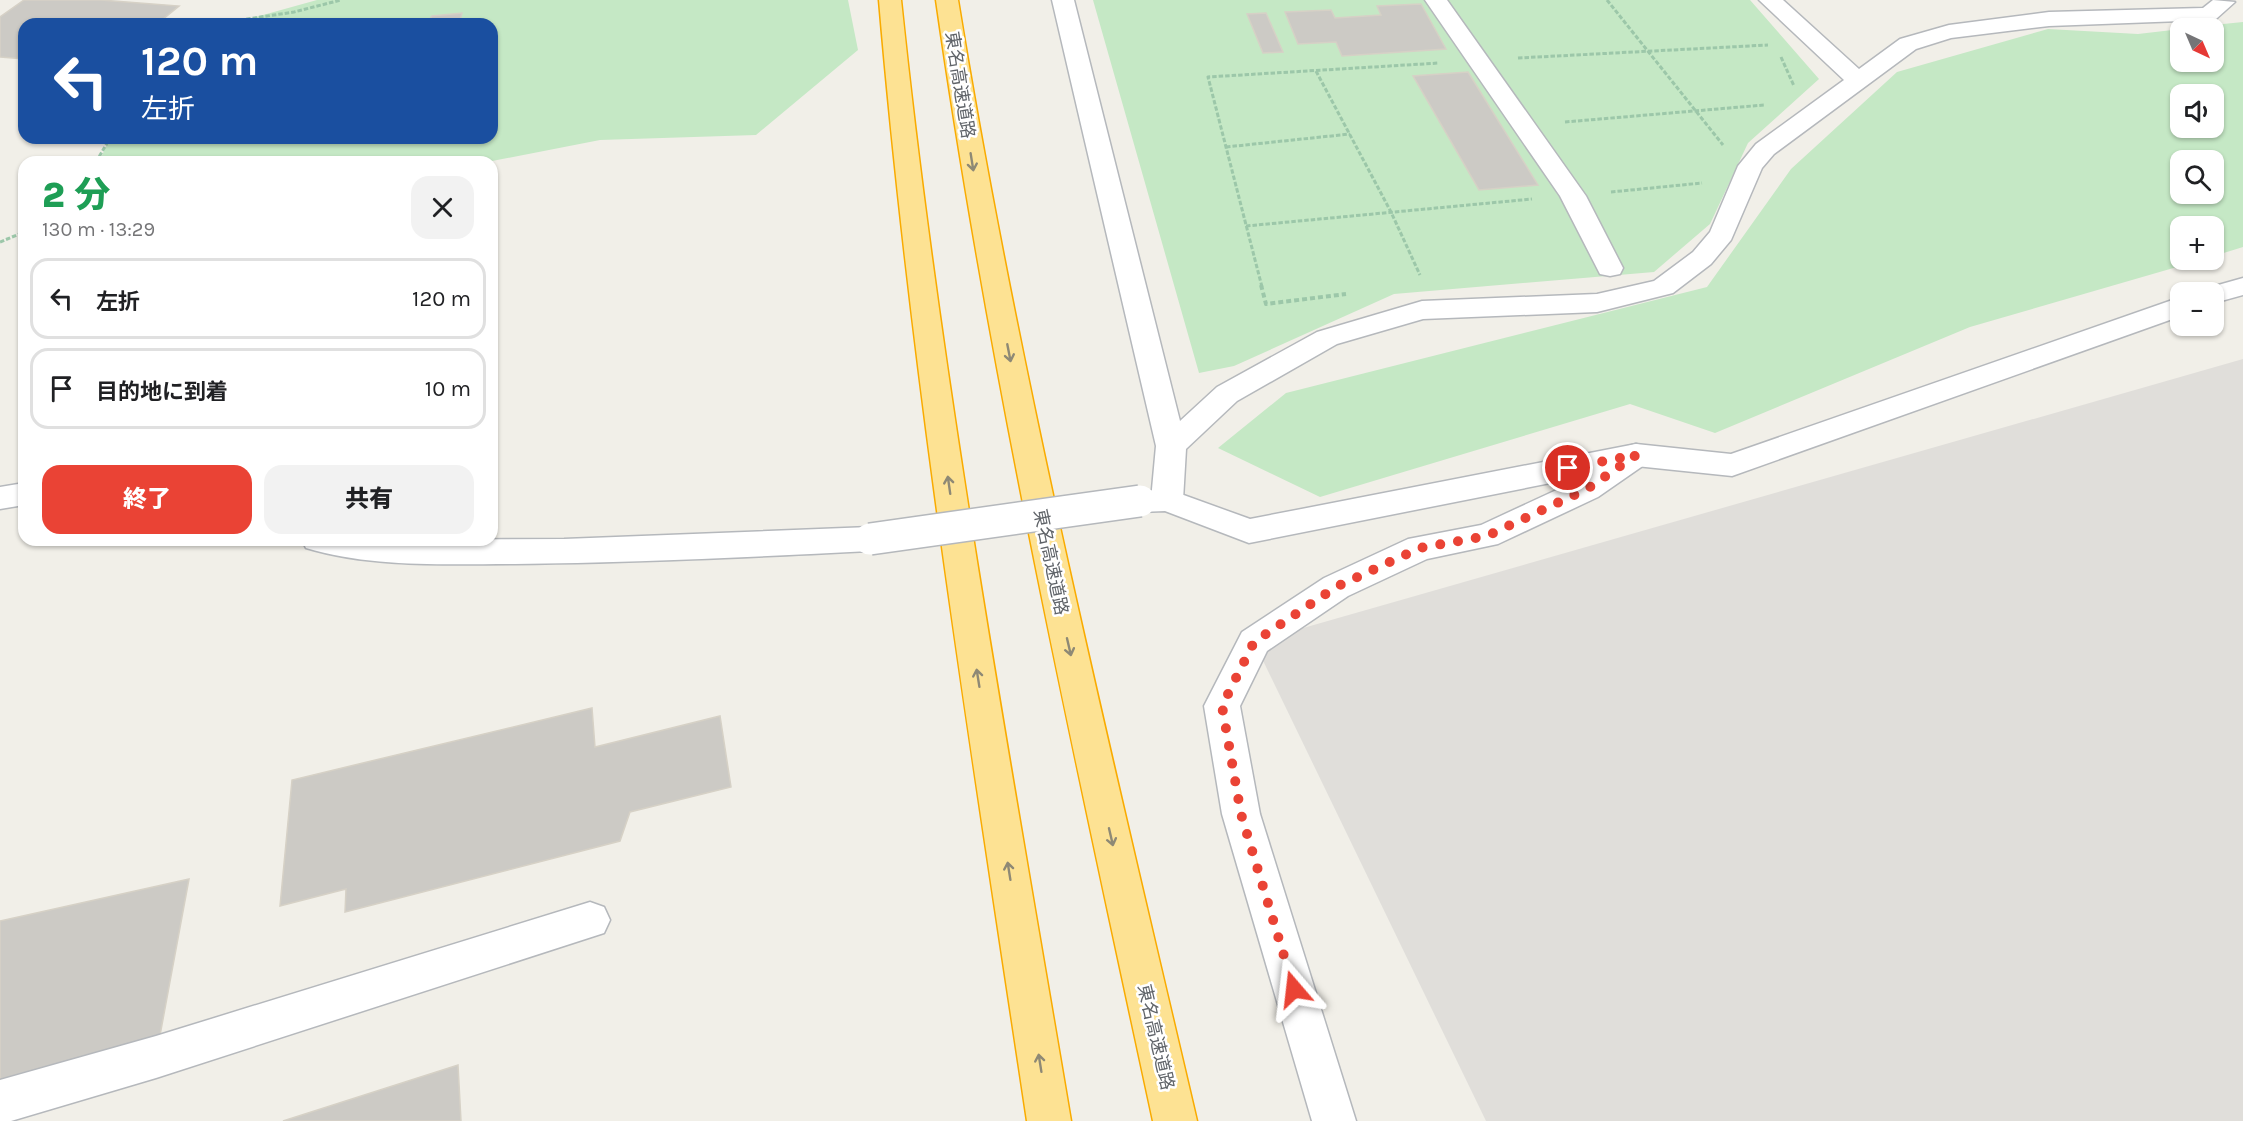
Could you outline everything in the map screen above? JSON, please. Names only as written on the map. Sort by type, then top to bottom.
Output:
[{"type":"highway","points":[[890,0],[907,180],[962,578],[1049,1121]]},
{"type":"highway","name":"東名高速道路","points":[[947,0],[973,170],[1048,552],[1174,1121]]},
{"type":"street","points":[[1063,0],[1170,446],[1154,500]]},
{"type":"street","points":[[1436,0],[1573,196],[1610,268]]},
{"type":"street","points":[[1770,0],[1858,80]]},
{"type":"street","points":[[1170,446],[1227,394],[1327,338],[1422,310],[1597,303],[1663,287],[1702,258],[1722,234],[1750,166],[1765,149],[1908,44],[1948,32],[2049,19],[2208,14],[2224,0]]},
{"type":"street","points":[[2224,292],[2243,286]]},
{"type":"street","points":[[352,546],[507,552],[695,548],[870,539],[1154,500],[1249,531],[1636,455],[1732,465],[2170,310]]},
{"type":"street","points":[[1334,1121],[1241,814],[1222,706],[1254,642],[1336,587],[1420,548],[1487,536],[1587,489],[1636,455]]},
{"type":"street","points":[[0,498],[18,495]]},
{"type":"street","points":[[0,1102],[156,1057],[590,920]]},
{"type":"path","points":[[254,18],[294,12],[340,0]]},
{"type":"path","points":[[1607,0],[1725,148],[1730,141]]},
{"type":"path","points":[[1357,293],[1266,304],[1208,76],[1775,44]]},
{"type":"path","points":[[1779,53],[1796,90]]},
{"type":"path","points":[[1316,70],[1391,213],[1424,284]]},
{"type":"path","points":[[1524,125],[1765,105]]},
{"type":"path","points":[[1226,147],[1350,134]]},
{"type":"path","points":[[1246,226],[1706,183],[1701,193]]},
{"type":"path","points":[[0,242],[18,234]]},
{"type":"shaded area","points":[[2243,359],[2243,1121],[1486,1121],[1254,642]]},
{"type":"green space","points":[[317,0],[848,0],[858,50],[756,135],[600,140],[498,160],[498,156],[102,156],[107,144],[498,144],[498,18],[252,18]]},
{"type":"green space","points":[[1093,0],[1750,0],[1819,79],[1748,143],[1710,224],[1654,272],[1394,294],[1234,366],[1199,373]]},
{"type":"green space","points":[[2243,22],[2243,247],[2224,253],[2224,216],[2170,216],[2170,269],[1970,327],[1715,433],[1630,404],[1320,497],[1218,448],[1286,393],[1707,287],[1791,169],[1897,72],[2048,29],[2138,34],[2170,30],[2170,72],[2224,72],[2224,24]]},
{"type":"building","points":[[24,0],[101,0],[179,6],[164,18],[18,18],[18,58],[0,57],[0,17]]},
{"type":"building","points":[[1421,4],[1446,49],[1342,56],[1336,42],[1298,44],[1285,12],[1331,10],[1335,18],[1381,15],[1377,6]]},
{"type":"building","points":[[462,13],[461,18],[430,18]]},
{"type":"building","points":[[1266,13],[1283,52],[1263,53],[1247,14]]},
{"type":"building","points":[[1468,72],[1538,185],[1479,190],[1413,76]]},
{"type":"building","points":[[592,708],[595,747],[720,716],[731,787],[630,812],[620,841],[345,912],[346,889],[280,906],[292,780]]},
{"type":"building","points":[[189,879],[156,1057],[0,1094],[0,921]]},
{"type":"building","points":[[458,1065],[461,1121],[283,1121]]},
{"type":"route","points":[[1294,989],[1241,814],[1222,706],[1254,642],[1336,587],[1420,548],[1487,536],[1587,489],[1636,455],[1568,468]]}]
